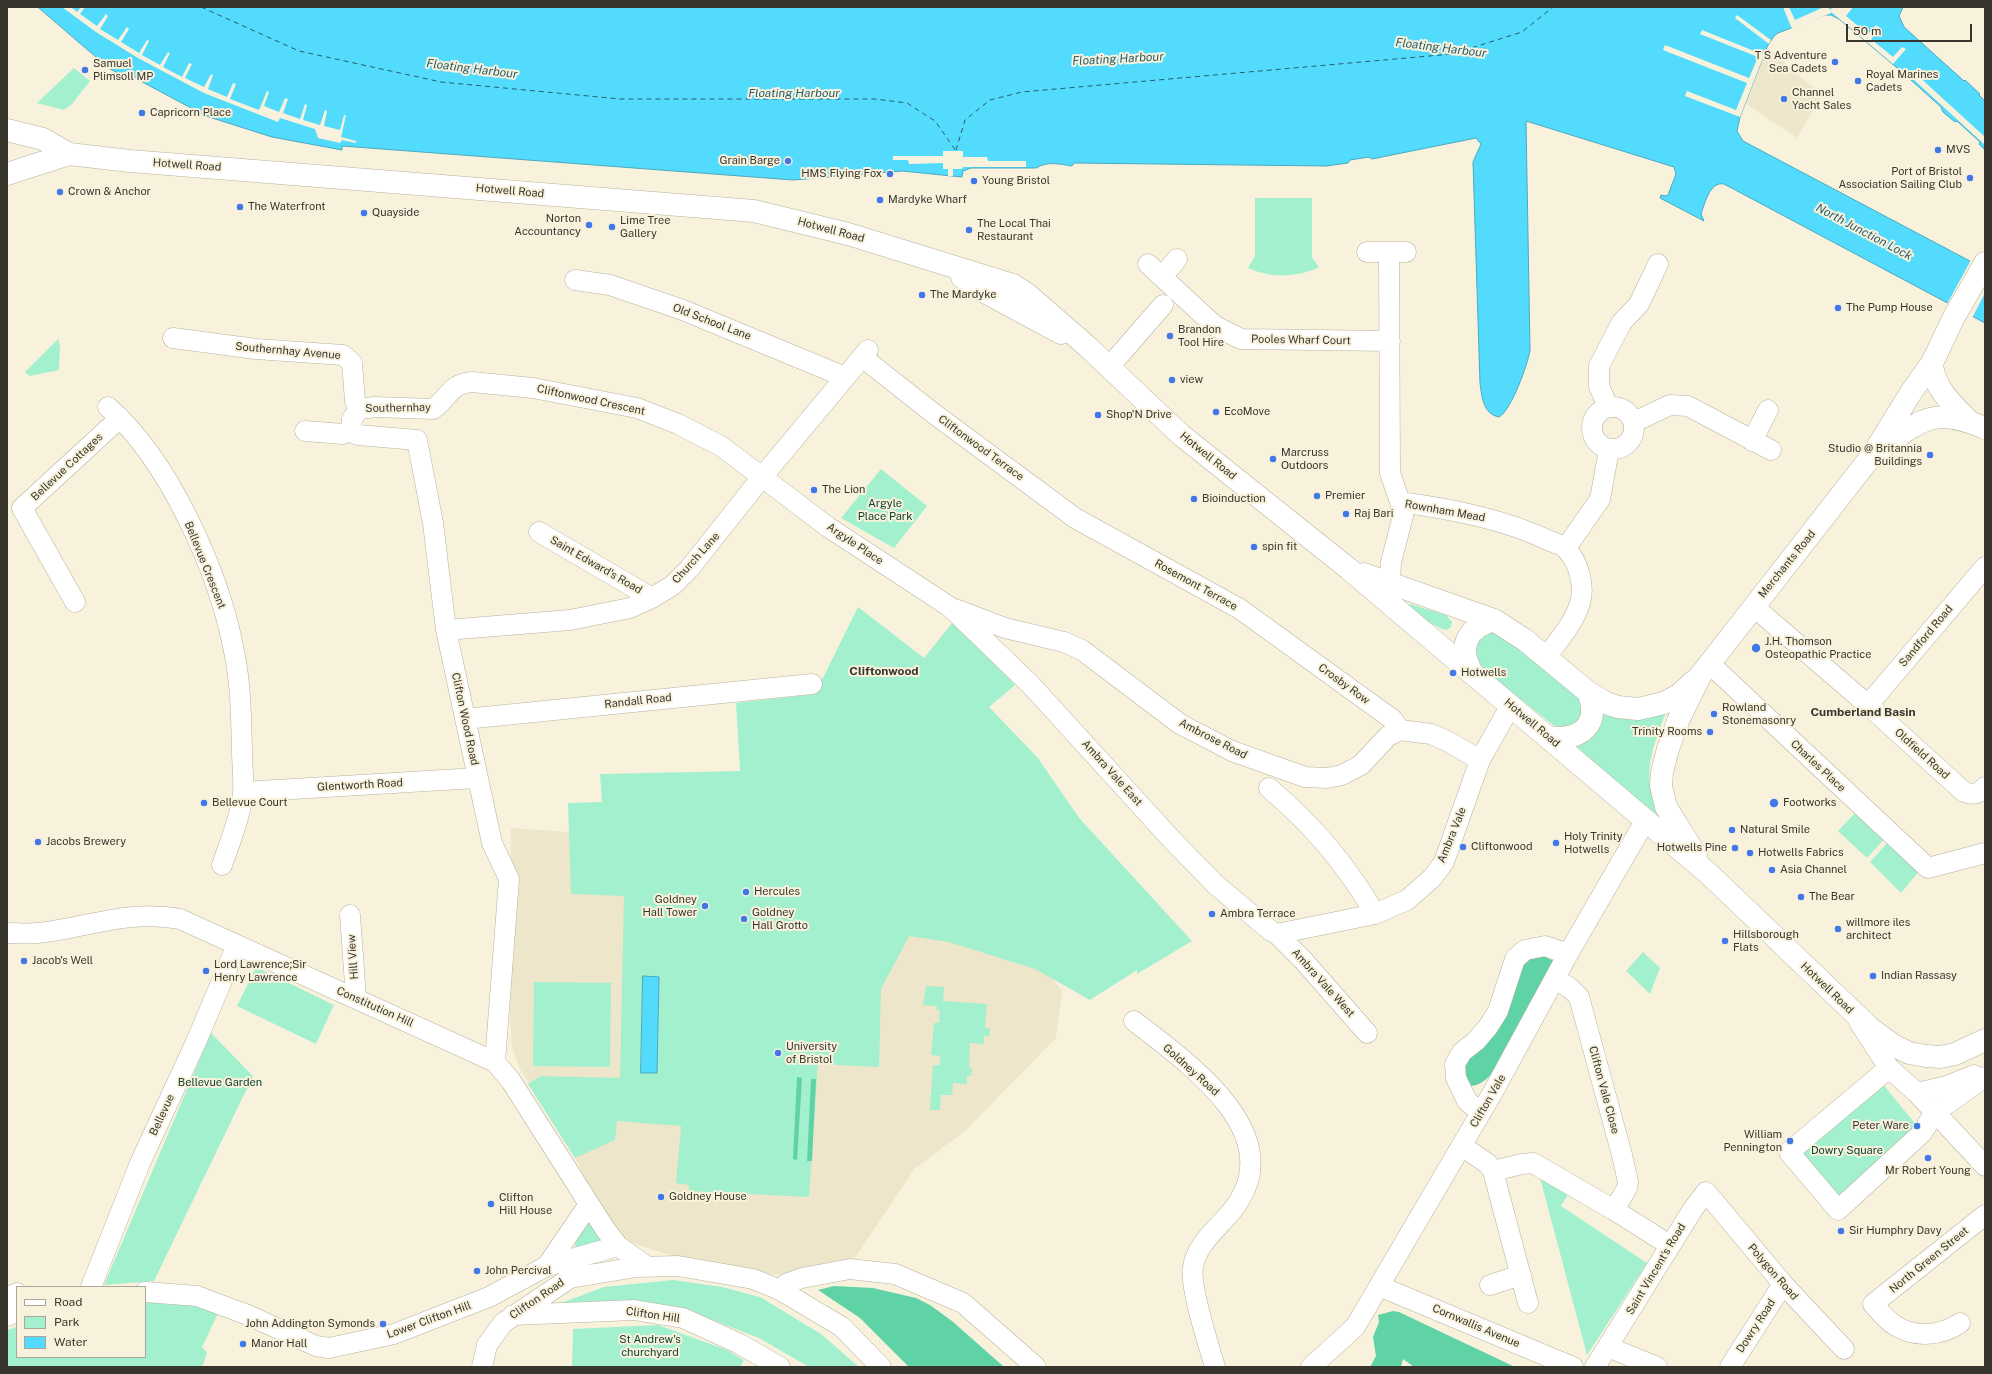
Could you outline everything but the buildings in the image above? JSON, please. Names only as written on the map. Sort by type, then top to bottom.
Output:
[{"type":"main road","name":"Hotwell Road","points":[[8,130],[42,139],[69,154],[130,162],[754,211],[848,234],[1013,285],[1040,304],[1181,435],[1349,569],[1548,736],[1645,821],[1709,874],[1854,1014],[1882,1037],[1909,1053],[1940,1057],[1956,1054],[1985,1040]]},
{"type":"main road","name":"Hotwell Road","points":[[7,174],[69,154]]},
{"type":"main road","name":"Merchants Road","points":[[1709,874],[1666,807],[1661,786],[1662,772],[1668,749],[1678,721],[1705,669],[1873,454],[1912,391],[1932,363],[1954,317],[1985,263]]},
{"type":"main road","points":[[1932,363],[1932,374],[1950,403],[1977,424]]},
{"type":"main road","points":[[1873,454],[1915,424],[1940,416],[1977,424]]},
{"type":"main road","points":[[1349,569],[1494,620],[1546,657],[1588,692],[1606,703],[1618,707],[1630,709],[1652,707],[1664,703],[1679,695],[1705,669]]},
{"type":"main road","points":[[1471,671],[1465,660],[1465,648],[1468,638],[1474,629],[1482,623],[1494,620]]},
{"type":"main road","points":[[1548,736],[1573,737],[1587,727],[1592,718],[1593,705],[1588,692]]},
{"type":"street","points":[[1367,252],[1397,252],[1390,341],[1390,473],[1400,502]]},
{"type":"street","points":[[1162,277],[1177,259]]},
{"type":"street","name":"Pooles Wharf Court","points":[[1148,264],[1215,326],[1241,339],[1390,341]]},
{"type":"street","points":[[1608,407],[1599,386],[1599,366],[1622,322],[1639,304],[1658,264]]},
{"type":"street","name":"Old School Lane","points":[[575,280],[610,285],[683,310],[845,377]]},
{"type":"street","points":[[1109,367],[1163,305]]},
{"type":"street","name":"Southernhay Avenue","points":[[173,338],[256,349],[343,355],[352,363],[354,401],[359,409]]},
{"type":"street","name":"Church Lane","points":[[446,630],[570,620],[630,608],[652,598],[673,585],[689,569],[762,477],[865,354]]},
{"type":"street","name":"Cliftonwood Terrace","points":[[865,354],[933,413],[1074,518],[1104,534]]},
{"type":"street","name":"Cliftonwood Crescent","points":[[436,406],[454,387],[462,383],[472,382],[533,388],[623,405],[655,414],[699,434],[721,446],[762,477]]},
{"type":"street","points":[[1634,422],[1670,405],[1688,406],[1771,450]]},
{"type":"street","name":"Southernhay","points":[[351,431],[352,419],[359,409],[375,407],[428,409],[436,406]]},
{"type":"street","points":[[1608,407],[1616,407],[1626,411],[1634,422],[1632,438],[1622,448],[1609,450],[1595,441],[1591,427],[1597,413],[1608,407]]},
{"type":"street","points":[[1752,441],[1768,410]]},
{"type":"street","name":"Bellevue Cottages","points":[[75,602],[22,508],[114,412]]},
{"type":"street","name":"Bellevue Crescent","points":[[114,412],[138,438],[164,477],[182,510],[205,558],[221,599],[234,651],[241,698],[243,792],[236,825],[222,865]]},
{"type":"street","points":[[305,431],[343,434],[351,431]]},
{"type":"street","name":"Clifton Wood Road","points":[[351,431],[358,435],[417,440],[433,523],[446,630],[492,844],[509,880],[495,1062]]},
{"type":"street","points":[[1546,657],[1573,620],[1581,602],[1582,586],[1580,577],[1577,567],[1566,548],[1600,499],[1609,450]]},
{"type":"street","name":"Argyle Place","points":[[762,477],[828,527],[950,607]]},
{"type":"street","name":"Rownham Mead","points":[[1390,584],[1391,562],[1403,516],[1400,502],[1458,512],[1528,530],[1566,548]]},
{"type":"street","name":"Saint Edward's Road","points":[[539,532],[652,598]]},
{"type":"street","name":"Rosemont Terrace","points":[[1104,534],[1240,610],[1284,641]]},
{"type":"street","name":"Sandford Road","points":[[1868,705],[1985,567]]},
{"type":"street","name":"Oldfield Road","points":[[1754,606],[1868,705],[1964,792],[1971,794],[1977,793],[1985,787]]},
{"type":"street","name":"Ambrose Road","points":[[950,607],[1005,628],[1064,642],[1082,650],[1180,724],[1232,751],[1305,777],[1327,778],[1342,775],[1361,765],[1388,736],[1400,730]]},
{"type":"street","name":"Ambra Vale East","points":[[950,607],[1030,684],[1173,841],[1216,884],[1271,931],[1277,934]]},
{"type":"street","name":"Crosby Row","points":[[1284,641],[1392,719],[1400,730]]},
{"type":"street","name":"Charles Place","points":[[1705,669],[1928,868],[1985,853]]},
{"type":"street","name":"Randall Road","points":[[465,718],[812,684]]},
{"type":"street","name":"Ambra Vale","points":[[1277,934],[1375,914],[1407,900],[1432,878],[1444,862],[1480,760],[1511,705]]},
{"type":"street","points":[[1400,730],[1431,734],[1449,742],[1480,760]]},
{"type":"street","name":"Glentworth Road","points":[[243,792],[477,778]]},
{"type":"street","points":[[1269,788],[1290,806],[1322,838],[1356,881],[1375,914]]},
{"type":"street","name":"Clifton Vale","points":[[1312,1367],[1355,1327],[1462,1146],[1568,954],[1645,821]]},
{"type":"street","name":"Hill View","points":[[350,915],[356,998]]},
{"type":"street","name":"Constitution Hill","points":[[7,933],[38,933],[104,920],[166,917],[194,925],[495,1062],[511,1081],[589,1204],[618,1246],[646,1266]]},
{"type":"street","name":"Ambra Vale West","points":[[1277,934],[1303,960],[1367,1033]]},
{"type":"street","name":"Bellevue","points":[[91,1286],[140,1163],[196,1042],[237,945]]},
{"type":"street","points":[[1481,1112],[1467,1101],[1456,1078],[1455,1064],[1462,1052],[1476,1041],[1488,1027],[1498,1011],[1515,959],[1524,950],[1545,946],[1568,954]]},
{"type":"street","name":"Clifton Vale Close","points":[[1556,978],[1570,988],[1579,997],[1622,1155],[1628,1185],[1614,1210]]},
{"type":"street","points":[[1854,1014],[1890,1068],[1917,1093],[1985,1166]]},
{"type":"street","name":"Goldney Road","points":[[1134,1021],[1189,1064],[1217,1092],[1235,1116],[1249,1147],[1251,1175],[1247,1186],[1238,1202],[1199,1251],[1193,1266],[1196,1292],[1215,1367]]},
{"type":"street","points":[[1890,1068],[1789,1152],[1838,1210],[1922,1132],[1934,1113],[1985,1077]]},
{"type":"street","points":[[1917,1093],[1946,1086],[1985,1070]]},
{"type":"street","points":[[1462,1146],[1488,1164],[1493,1171],[1528,1303]]},
{"type":"street","points":[[1493,1171],[1533,1163],[1614,1210],[1660,1239]]},
{"type":"street","name":"Polygon Road","points":[[1706,1192],[1783,1284],[1844,1349]]},
{"type":"street","name":"Saint Vincent's Road","points":[[1608,1347],[1693,1209],[1706,1192]]},
{"type":"street","name":"Lower Clifton Hill","points":[[547,1266],[589,1204]]},
{"type":"street","name":"North Green Street","points":[[1960,1323],[1946,1332],[1938,1334],[1912,1332],[1892,1323],[1873,1304],[1985,1215]]},
{"type":"street","name":"Lower Clifton Hill","points":[[146,1292],[197,1296],[248,1315],[316,1346],[329,1348],[394,1334],[489,1297],[547,1266],[618,1246]]},
{"type":"street","name":"Clifton Road","points":[[482,1367],[487,1345],[503,1323],[570,1278],[605,1271],[646,1266],[678,1266],[721,1272],[753,1279],[780,1290],[842,1328],[881,1367]]},
{"type":"street","points":[[780,1290],[786,1284],[802,1278],[850,1269],[895,1274],[963,1303],[1036,1367]]},
{"type":"street","points":[[1490,1285],[1521,1275]]},
{"type":"street","name":"Dowry Road","points":[[1730,1367],[1783,1284]]},
{"type":"street","name":"Cornwallis Avenue","points":[[1380,1286],[1573,1367]]},
{"type":"street","name":"Clifton Hill","points":[[513,1315],[634,1310],[682,1318],[740,1344],[780,1367]]},
{"type":"street","points":[[1595,1367],[1608,1347],[1657,1367]]},
{"type":"shaded area","points":[[1767,47],[1822,96],[1797,138],[1745,103]]},
{"type":"shaded area","name":"University of Bristol","points":[[511,828],[885,854],[1030,950],[1062,991],[1056,1038],[965,1131],[915,1168],[852,1262],[790,1275],[753,1273],[695,1263],[616,1238],[575,1158],[520,1069],[512,1047],[510,1016]]},
{"type":"green space","points":[[74,68],[90,81],[72,104],[64,110],[37,103]]},
{"type":"green space","points":[[1255,198],[1312,198],[1312,258],[1319,267],[1311,271],[1293,275],[1265,274],[1248,268],[1255,256]]},
{"type":"green space","points":[[58,339],[60,345],[59,370],[30,376],[25,372]]},
{"type":"green space","name":"Argyle Place Park","points":[[881,469],[927,506],[894,548],[841,518]]},
{"type":"green space","points":[[1410,604],[1446,615],[1452,622],[1451,627],[1447,630],[1442,629],[1406,611]]},
{"type":"green space","points":[[858,607],[924,658],[953,622],[1015,685],[989,707],[1037,757],[1080,819],[1192,941],[1137,974],[1137,970],[1090,1000],[1035,969],[949,942],[909,936],[881,989],[879,1067],[818,1064],[809,1197],[689,1191],[689,1185],[676,1183],[681,1126],[617,1121],[615,1140],[575,1158],[528,1084],[541,1076],[620,1078],[624,896],[571,894],[568,803],[602,802],[600,774],[740,771],[736,703],[815,694]]},
{"type":"green space","points":[[1493,632],[1504,635],[1581,698],[1582,715],[1577,723],[1562,729],[1553,725],[1478,665],[1475,644],[1484,633]]},
{"type":"green space","points":[[1666,712],[1655,741],[1649,780],[1656,807],[1664,822],[1573,749],[1583,743],[1595,731],[1603,715],[1634,718]]},
{"type":"green space","points":[[1857,811],[1886,837],[1867,858],[1838,831]]},
{"type":"green space","points":[[1889,841],[1920,870],[1901,893],[1870,862]]},
{"type":"green space","points":[[1643,952],[1660,968],[1650,994],[1626,971]]},
{"type":"green space","points":[[1541,955],[1556,962],[1492,1073],[1482,1082],[1468,1086],[1459,1064],[1521,965],[1532,956]]},
{"type":"green space","points":[[256,967],[334,1005],[316,1044],[237,1006]]},
{"type":"green space","points":[[534,982],[611,983],[610,1067],[533,1066]]},
{"type":"green space","points":[[926,986],[944,987],[943,1001],[987,1004],[985,1028],[990,1028],[989,1037],[984,1036],[984,1044],[970,1043],[969,1067],[972,1068],[971,1076],[967,1076],[967,1084],[953,1083],[952,1095],[941,1095],[940,1110],[930,1110],[933,1065],[940,1065],[940,1056],[931,1055],[934,1023],[939,1023],[940,1010],[936,1010],[937,1006],[923,1005]]},
{"type":"green space","name":"Bellevue Garden","points":[[211,1033],[253,1076],[154,1281],[104,1285]]},
{"type":"green space","points":[[797,1077],[802,1078],[797,1160],[793,1159]]},
{"type":"green space","points":[[811,1079],[816,1079],[812,1161],[807,1161]]},
{"type":"green space","name":"Dowry Square","points":[[1882,1083],[1917,1126],[1838,1199],[1798,1154]]},
{"type":"green space","points":[[1538,1170],[1570,1191],[1561,1206],[1647,1263],[1587,1355]]},
{"type":"green space","points":[[587,1223],[592,1225],[605,1240],[576,1250],[575,1245],[583,1225]]},
{"type":"green space","points":[[673,1280],[722,1287],[760,1297],[821,1334],[859,1367],[809,1367],[759,1338],[695,1313],[564,1306],[561,1303],[604,1287]]},
{"type":"green space","points":[[834,1286],[873,1288],[916,1298],[930,1305],[952,1321],[1004,1367],[909,1367],[860,1318],[818,1290]]},
{"type":"green space","points":[[146,1300],[195,1304],[219,1311],[202,1347],[207,1352],[203,1365],[200,1367],[7,1367],[7,1330],[16,1327],[16,1358],[146,1358]]},
{"type":"green space","points":[[1393,1311],[1399,1312],[1515,1367],[1414,1367],[1403,1359],[1401,1367],[1370,1367],[1376,1356],[1373,1337],[1379,1322],[1378,1315]]},
{"type":"green space","name":"St Andrew's churchyard","points":[[658,1325],[727,1350],[744,1360],[740,1367],[572,1367],[573,1329]]},
{"type":"water","name":"Floating Harbour","points":[[38,7],[1903,7],[1899,16],[1904,27],[1964,81],[1965,80],[1980,94],[1979,95],[1985,101],[1985,150],[1979,144],[1980,142],[1957,121],[1955,122],[1943,112],[1941,107],[1902,72],[1839,19],[1831,15],[1825,15],[1778,33],[1774,36],[1767,47],[1740,117],[1737,131],[1743,141],[1985,269],[1985,323],[1724,184],[1715,186],[1706,199],[1701,214],[1704,221],[1660,198],[1661,195],[1668,195],[1676,174],[1674,167],[1526,121],[1530,350],[1526,366],[1514,397],[1504,413],[1499,417],[1486,409],[1480,383],[1473,162],[1481,144],[1476,138],[1372,159],[1369,157],[1350,160],[1348,163],[1326,166],[1074,163],[1072,166],[1045,164],[1036,168],[971,168],[963,171],[962,177],[902,171],[793,180],[342,146],[342,150],[272,137],[206,116],[133,77],[122,75],[110,69]]},
{"type":"water","points":[[643,976],[659,977],[657,1073],[641,1073]]},
{"type":"pier","points":[[62,7],[71,7],[77,12],[81,7],[85,7],[80,14],[97,26],[106,14],[108,16],[100,29],[118,40],[127,27],[129,29],[121,42],[139,53],[147,40],[149,41],[142,55],[160,65],[168,52],[170,53],[163,67],[182,77],[189,63],[192,64],[185,78],[204,87],[211,74],[213,75],[208,89],[227,97],[233,83],[236,84],[230,99],[259,110],[267,91],[269,92],[264,106],[279,112],[285,98],[288,99],[283,113],[300,119],[305,104],[307,105],[303,120],[320,125],[325,110],[327,111],[324,126],[340,130],[344,115],[346,115],[341,137],[356,141],[356,143],[342,140],[340,143],[318,138],[315,129],[280,118],[278,122],[204,93],[138,58],[96,32]]},
{"type":"pier","points":[[1783,7],[1789,7],[1795,20],[1824,7],[1828,7],[1830,10],[1833,7],[1853,7],[1846,16],[1868,34],[1876,25],[1880,28],[1871,39],[1893,57],[1902,47],[1906,49],[1893,64],[1830,11],[1831,13],[1792,29]]},
{"type":"pier","points":[[1737,15],[1771,40],[1769,44],[1735,18]]},
{"type":"pier","points":[[1702,30],[1764,55],[1740,117],[1685,96],[1687,91],[1736,110],[1747,83],[1663,50],[1665,45],[1749,78],[1758,57],[1700,34]]},
{"type":"pier","points":[[1916,74],[1985,137],[1985,145],[1912,78]]},
{"type":"pier","points":[[943,151],[963,151],[963,157],[987,157],[988,161],[1026,161],[1026,167],[963,167],[962,169],[953,169],[953,176],[948,176],[948,169],[943,169],[943,163],[909,164],[908,160],[893,160],[893,156],[943,156]]},
{"type":"pier","points":[[1971,260],[1985,267],[1985,293],[1972,318],[1947,304]]},
{"type":"ferry route","points":[[201,7],[299,51],[441,82],[620,99],[875,99],[907,103],[935,121],[956,151]]},
{"type":"ferry route","points":[[956,150],[965,120],[990,100],[1022,92],[1452,54],[1522,32],[1553,7]]},
{"type":"place","name":"T S Adventure Sea Cadets","points":[[1835,62]]},
{"type":"place","name":"Samuel Plimsoll MP","points":[[85,70]]},
{"type":"place","name":"Royal Marines Cadets","points":[[1858,81]]},
{"type":"place","name":"Channel Yacht Sales","points":[[1784,99]]},
{"type":"place","name":"Capricorn Place","points":[[142,113]]},
{"type":"place","name":"MVS","points":[[1938,150]]},
{"type":"place","name":"Grain Barge","points":[[788,161]]},
{"type":"place","name":"HMS Flying Fox","points":[[890,174]]},
{"type":"place","name":"Port of Bristol Association Sailing Club","points":[[1970,178]]},
{"type":"place","name":"Young Bristol","points":[[974,181]]},
{"type":"place","name":"Crown & Anchor","points":[[60,192]]},
{"type":"place","name":"Mardyke Wharf","points":[[880,200]]},
{"type":"place","name":"The Waterfront","points":[[240,207]]},
{"type":"place","name":"Quayside","points":[[364,213]]},
{"type":"place","name":"Norton Accountancy","points":[[589,225]]},
{"type":"place","name":"Lime Tree Gallery","points":[[612,227]]},
{"type":"place","name":"The Local Thai Restaurant","points":[[969,230]]},
{"type":"place","name":"The Mardyke","points":[[922,295]]},
{"type":"place","name":"The Pump House","points":[[1838,308]]},
{"type":"place","name":"Brandon Tool Hire","points":[[1170,336]]},
{"type":"place","name":"view","points":[[1172,380]]},
{"type":"place","name":"EcoMove","points":[[1216,412]]},
{"type":"place","name":"Shop'N Drive","points":[[1098,415]]},
{"type":"place","name":"Studio @ Britannia Buildings","points":[[1930,455]]},
{"type":"place","name":"Marcruss Outdoors","points":[[1273,459]]},
{"type":"place","name":"The Lion","points":[[814,490]]},
{"type":"place","name":"Premier","points":[[1317,496]]},
{"type":"place","name":"Bioinduction","points":[[1194,499]]},
{"type":"place","name":"Raj Bari","points":[[1346,514]]},
{"type":"place","name":"spin fit","points":[[1254,547]]},
{"type":"place","name":"J.H. Thomson Osteopathic Practice","points":[[1756,648]]},
{"type":"place","name":"Hotwells","points":[[1453,673]]},
{"type":"place","name":"Rowland Stonemasonry","points":[[1714,714]]},
{"type":"place","name":"Trinity Rooms","points":[[1710,732]]},
{"type":"place","name":"Bellevue Court","points":[[204,803]]},
{"type":"place","name":"Footworks","points":[[1774,803]]},
{"type":"place","name":"Natural Smile","points":[[1732,830]]},
{"type":"place","name":"Jacobs Brewery","points":[[38,842]]},
{"type":"place","name":"Holy Trinity Hotwells","points":[[1556,843]]},
{"type":"place","name":"Cliftonwood","points":[[1463,847]]},
{"type":"place","name":"Hotwells Pine","points":[[1735,848]]},
{"type":"place","name":"Hotwells Fabrics","points":[[1750,853]]},
{"type":"place","name":"Asia Channel","points":[[1772,870]]},
{"type":"place","name":"Hercules","points":[[746,892]]},
{"type":"place","name":"The Bear","points":[[1801,897]]},
{"type":"place","name":"Goldney Hall Tower","points":[[705,906]]},
{"type":"place","name":"Ambra Terrace","points":[[1212,914]]},
{"type":"place","name":"Goldney Hall Grotto","points":[[744,919]]},
{"type":"place","name":"willmore iles architect","points":[[1838,929]]},
{"type":"place","name":"Hillsborough Flats","points":[[1725,941]]},
{"type":"place","name":"Jacob's Well","points":[[24,961]]},
{"type":"place","name":"Lord Lawrence;Sir Henry Lawrence","points":[[206,971]]},
{"type":"place","name":"Indian Rassasy","points":[[1873,976]]},
{"type":"place","name":"University of Bristol","points":[[778,1053]]},
{"type":"place","name":"Peter Ware","points":[[1917,1126]]},
{"type":"place","name":"William Pennington","points":[[1790,1141]]},
{"type":"place","name":"Mr Robert Young","points":[[1928,1158]]},
{"type":"place","name":"Goldney House","points":[[661,1197]]},
{"type":"place","name":"Clifton Hill House","points":[[491,1204]]},
{"type":"place","name":"Sir Humphry Davy","points":[[1841,1231]]},
{"type":"place","name":"John Percival","points":[[477,1271]]},
{"type":"place","name":"John Addington Symonds","points":[[383,1324]]},
{"type":"place","name":"Manor Hall","points":[[243,1344]]},
{"type":"district","name":"Cliftonwood","points":[[884,671]]},
{"type":"district","name":"Cumberland Basin","points":[[1863,712]]},
{"type":"water label","name":"North Junction Lock","points":[[1864,232]]}]
